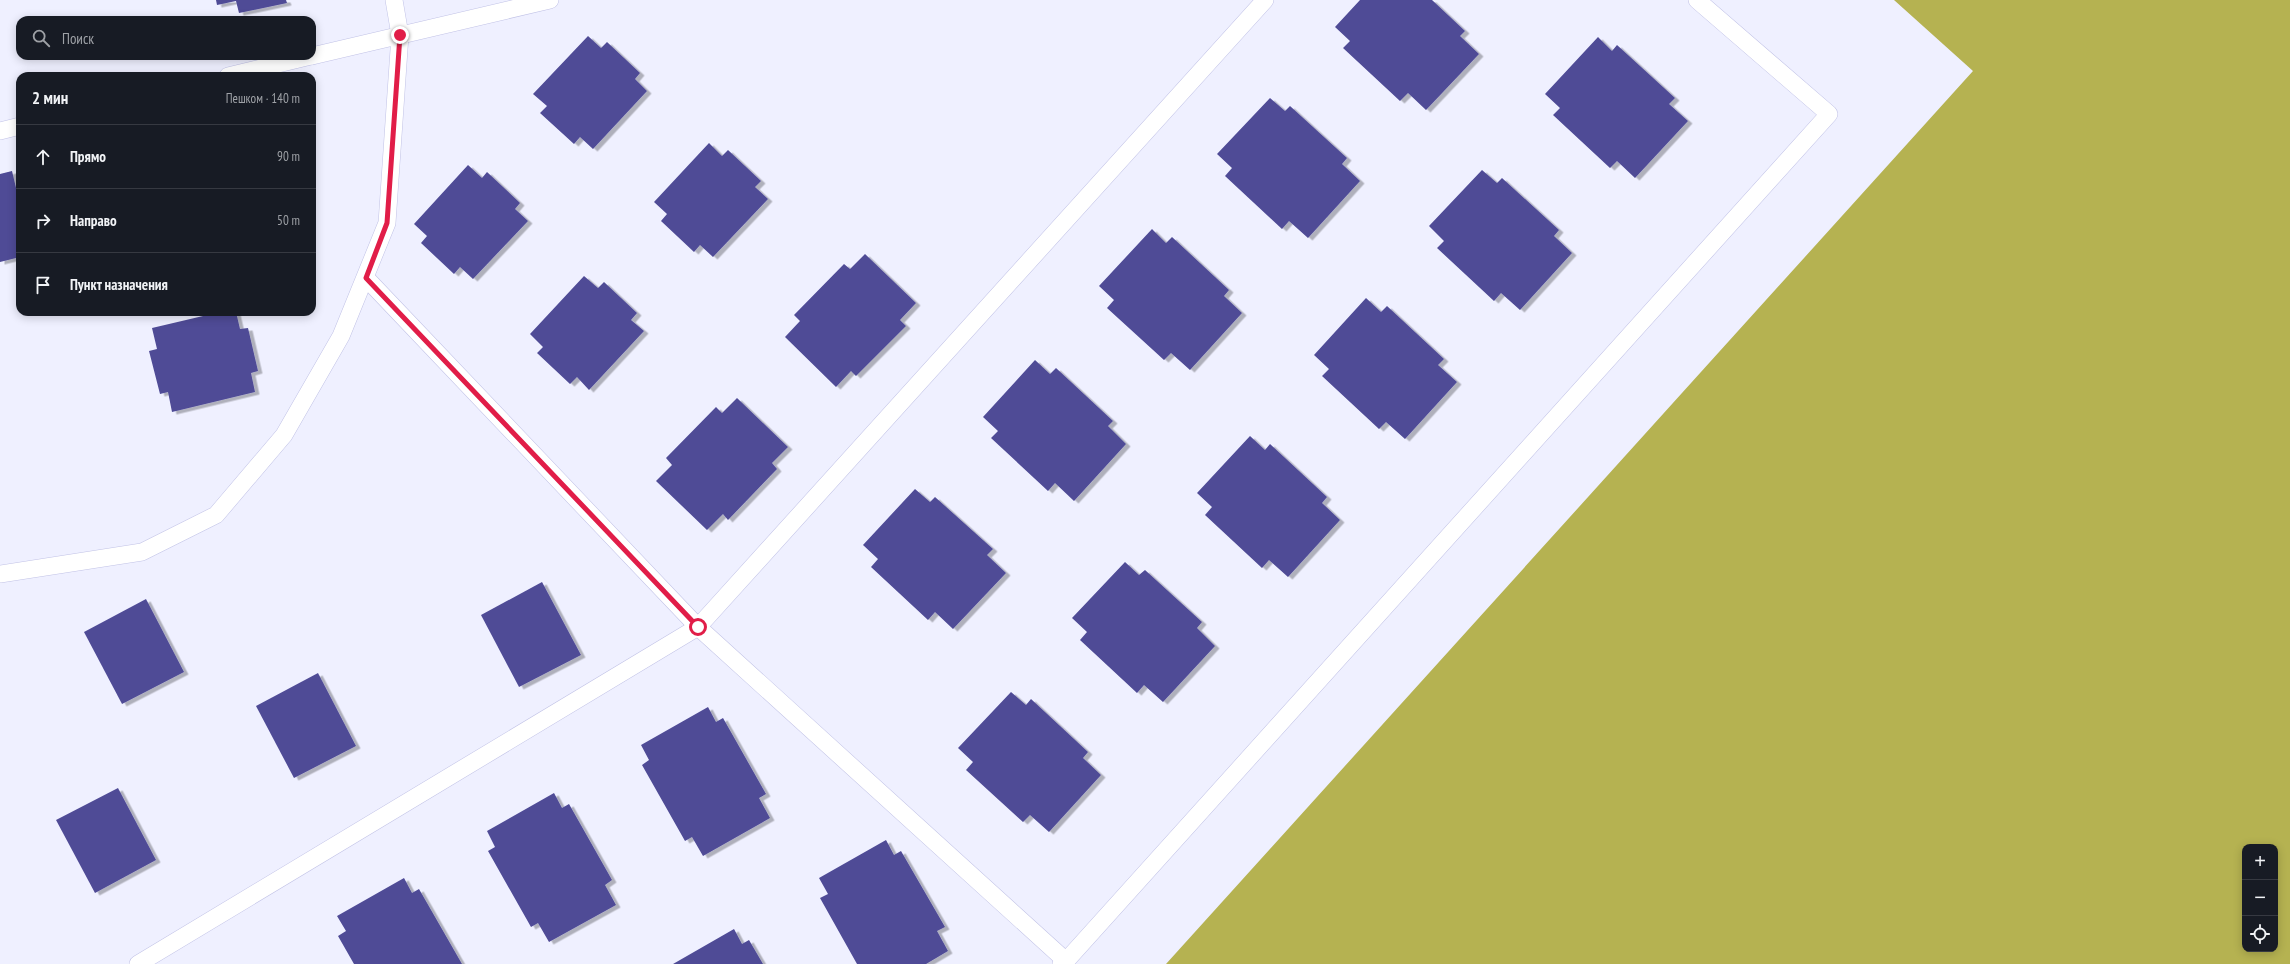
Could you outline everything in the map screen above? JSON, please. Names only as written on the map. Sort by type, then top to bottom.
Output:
[{"type":"lane","points":[[0,574],[142,552],[216,515],[284,435],[341,336],[366,278],[387,223],[400,35],[394,0]]},
{"type":"lane","points":[[316,55],[550,0]]},
{"type":"lane","points":[[138,964],[698,627],[1265,0]]},
{"type":"lane","points":[[366,278],[698,627],[1064,962],[1829,114],[1697,0]]},
{"type":"lane","points":[[245,72],[295,60]]},
{"type":"lane","points":[[0,131],[16,127]]},
{"type":"shaded area","points":[[1894,0],[2290,0],[2290,964],[1166,964],[1973,71]]},
{"type":"building","points":[[216,0],[286,0],[287,3],[239,13],[236,1],[217,5]]},
{"type":"building","points":[[1360,0],[1432,0],[1465,31],[1460,36],[1479,54],[1426,110],[1408,93],[1400,101],[1343,48],[1350,41],[1335,27]]},
{"type":"building","points":[[588,36],[601,48],[607,42],[640,73],[635,79],[647,91],[593,149],[580,137],[574,144],[540,113],[547,106],[533,94]]},
{"type":"building","points":[[1598,37],[1612,51],[1617,45],[1675,98],[1669,104],[1688,121],[1635,178],[1617,161],[1610,168],[1553,115],[1560,108],[1545,94]]},
{"type":"building","points":[[1270,98],[1285,111],[1290,106],[1347,158],[1342,164],[1360,181],[1308,238],[1289,221],[1282,229],[1225,176],[1232,168],[1217,154]]},
{"type":"building","points":[[709,143],[722,156],[728,150],[761,181],[755,187],[768,199],[713,257],[700,245],[694,252],[661,221],[667,214],[654,202]]},
{"type":"building","points":[[468,165],[482,178],[487,172],[520,203],[515,209],[528,221],[473,279],[460,267],[454,274],[421,243],[427,236],[414,224]]},
{"type":"building","points":[[1482,170],[1497,183],[1502,178],[1559,230],[1554,236],[1572,253],[1520,310],[1501,293],[1494,301],[1437,248],[1444,241],[1429,226]]},
{"type":"building","points":[[12,171],[16,188],[16,258],[0,262],[0,174]]},
{"type":"building","points":[[1152,229],[1166,243],[1172,237],[1229,290],[1224,296],[1242,313],[1190,370],[1171,353],[1164,360],[1107,308],[1114,300],[1099,286]]},
{"type":"building","points":[[865,254],[916,303],[900,320],[906,326],[856,376],[851,371],[836,387],[785,337],[800,321],[794,315],[844,264],[850,269]]},
{"type":"building","points":[[584,276],[598,288],[604,282],[637,313],[631,320],[644,331],[589,390],[577,377],[570,384],[537,353],[543,347],[530,334]]},
{"type":"building","points":[[1366,298],[1381,312],[1387,306],[1444,359],[1438,365],[1457,382],[1405,439],[1386,422],[1379,429],[1322,376],[1329,369],[1314,355]]},
{"type":"building","points":[[203,316],[237,316],[240,329],[248,328],[258,371],[251,373],[255,392],[172,412],[168,392],[160,394],[149,351],[157,349],[152,328]]},
{"type":"building","points":[[1035,360],[1050,374],[1056,368],[1113,421],[1108,426],[1126,444],[1074,501],[1055,483],[1048,491],[991,438],[998,431],[983,417]]},
{"type":"building","points":[[737,398],[788,447],[772,463],[777,469],[728,520],[723,514],[707,530],[656,481],[672,465],[666,458],[716,407],[722,413]]},
{"type":"building","points":[[1250,436],[1265,450],[1270,444],[1327,497],[1322,503],[1340,520],[1288,577],[1269,560],[1262,568],[1205,515],[1212,507],[1197,493]]},
{"type":"building","points":[[915,489],[930,502],[935,497],[993,549],[987,555],[1006,573],[953,629],[935,612],[928,620],[871,567],[878,559],[863,545]]},
{"type":"building","points":[[1125,562],[1139,575],[1145,570],[1202,622],[1197,628],[1215,646],[1163,702],[1144,685],[1137,693],[1080,640],[1087,632],[1072,618]]},
{"type":"building","points":[[542,582],[581,655],[519,687],[481,615]]},
{"type":"building","points":[[146,599],[184,672],[122,704],[84,632]]},
{"type":"building","points":[[318,673],[356,746],[294,778],[256,706]]},
{"type":"building","points":[[1011,692],[1026,705],[1031,699],[1088,752],[1083,758],[1101,775],[1049,832],[1030,815],[1023,822],[966,770],[973,762],[958,748]]},
{"type":"building","points":[[708,707],[716,722],[723,718],[766,794],[759,798],[770,818],[703,856],[692,837],[685,841],[642,765],[649,760],[641,745]]},
{"type":"building","points":[[118,788],[156,860],[95,893],[56,820]]},
{"type":"building","points":[[554,793],[562,808],[569,804],[612,880],[605,885],[616,905],[549,942],[538,923],[531,927],[488,851],[495,847],[487,831]]},
{"type":"building","points":[[886,840],[894,855],[901,851],[945,927],[937,931],[948,951],[926,964],[857,964],[820,898],[828,894],[819,878]]},
{"type":"building","points":[[404,878],[412,893],[419,889],[462,964],[354,964],[338,936],[346,931],[337,916]]},
{"type":"building","points":[[734,929],[742,944],[749,940],[763,964],[673,964]]},
{"type":"route","points":[[400,35],[387,223],[366,278],[698,627]]}]
